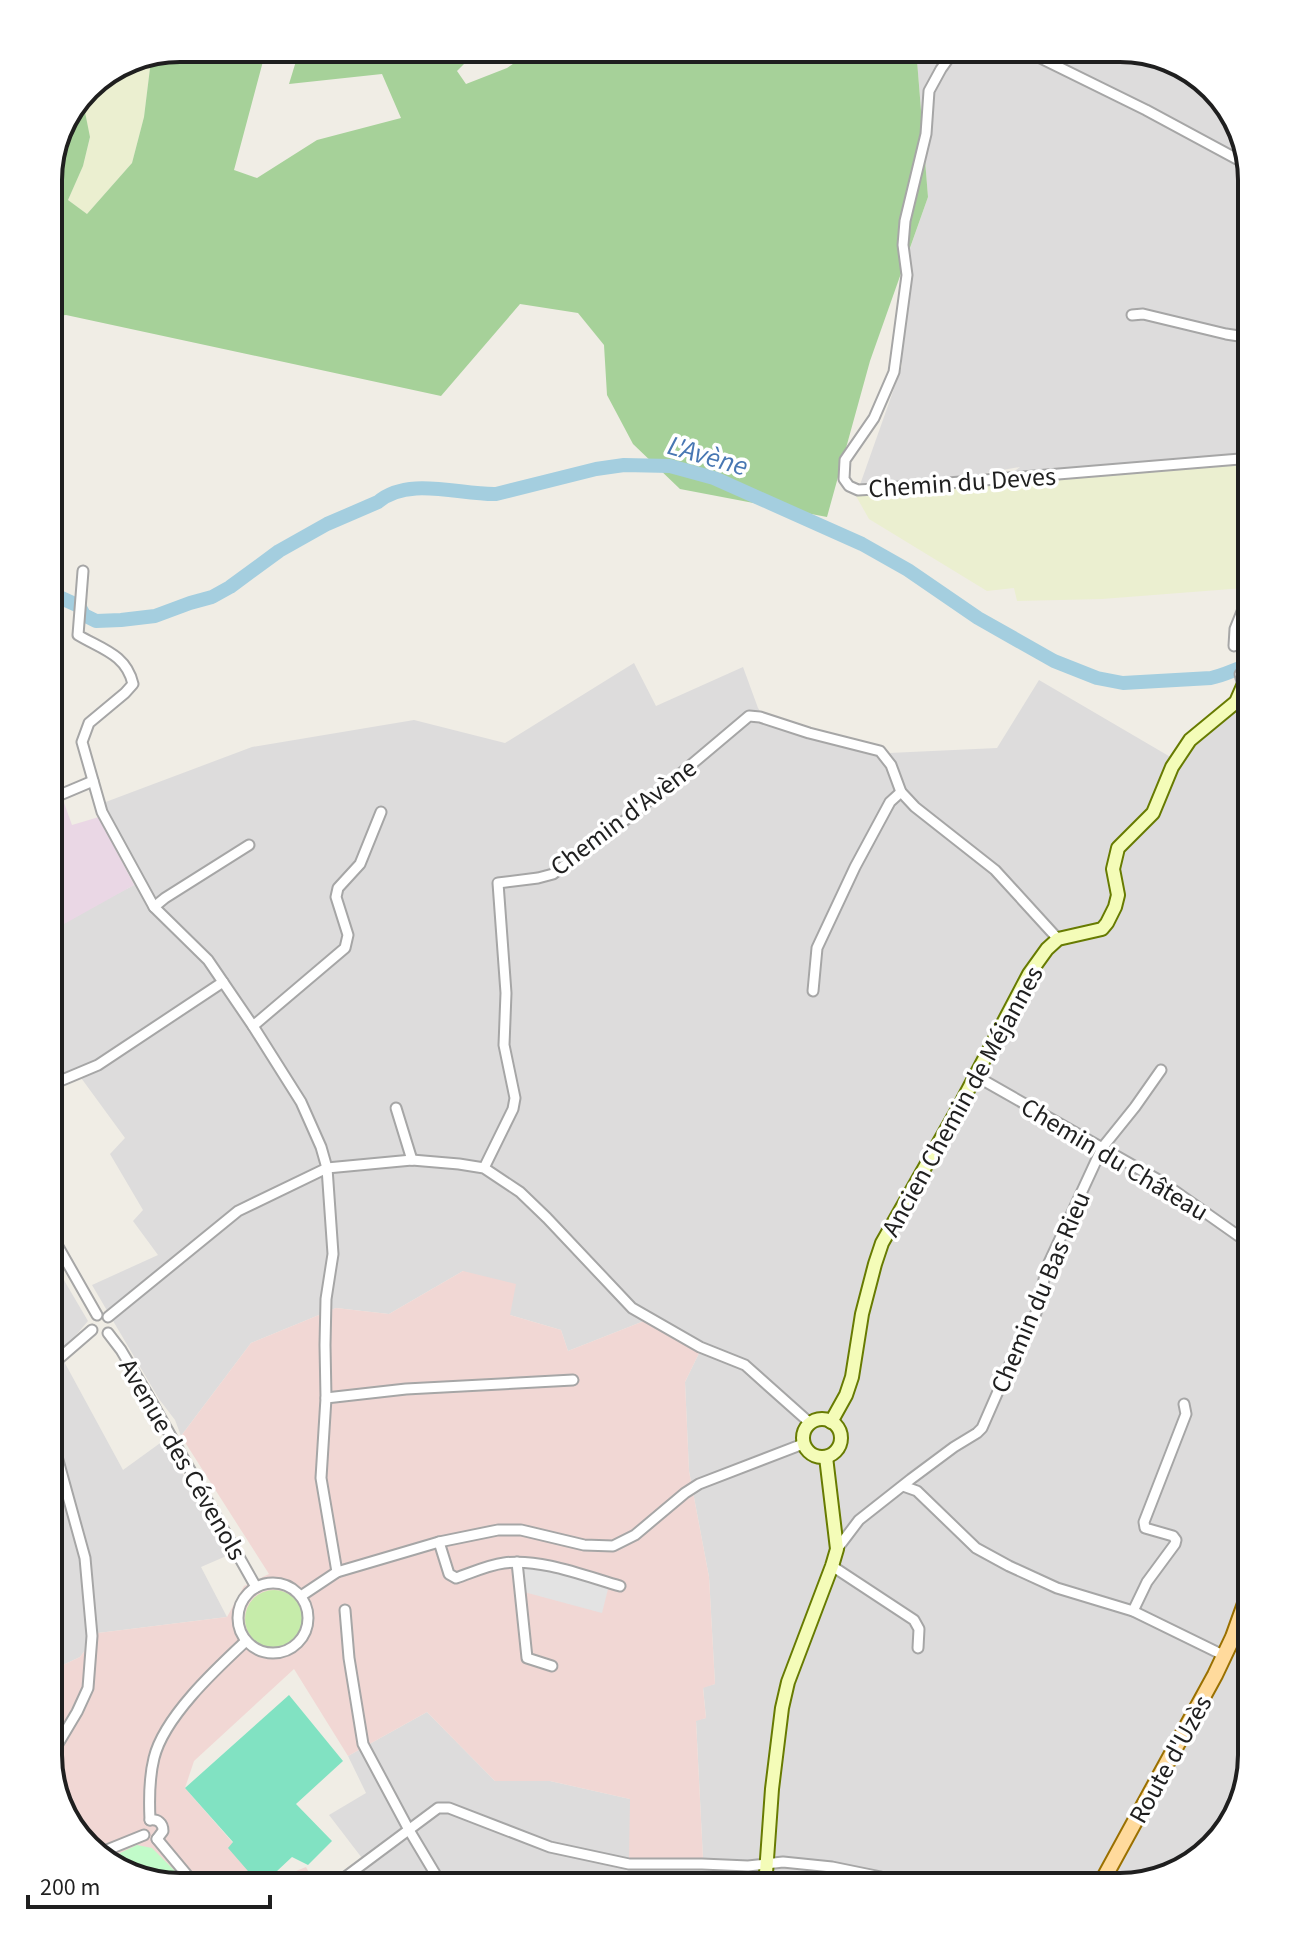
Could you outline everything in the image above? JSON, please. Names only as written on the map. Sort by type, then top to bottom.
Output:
[{"type":"main road","name":"Route d'Uzès","points":[[1107,1873],[1225,1656],[1238,1625]]},
{"type":"street","name":"Chemin du Deves","points":[[946,62],[929,91],[926,134],[905,221],[903,245],[907,275],[894,372],[874,418],[845,460],[844,479],[849,486],[858,490],[875,489],[1238,459]]},
{"type":"street","points":[[1048,62],[1236,158]]},
{"type":"street","points":[[1132,315],[1143,314],[1238,336]]},
{"type":"street","points":[[83,571],[78,635],[113,654],[130,671],[133,684],[89,723],[82,742],[102,812],[154,907],[208,960],[253,1026],[301,1102],[327,1168],[333,1254],[326,1299],[326,1398],[321,1478],[337,1572]]},
{"type":"street","points":[[1234,646],[1238,622]]},
{"type":"street","name":"Ancien Chemin de Méjannes","points":[[831,1422],[852,1377],[862,1314],[882,1243],[958,1109],[1029,974],[1058,939],[1102,929],[1107,923],[1118,895],[1113,869],[1118,848],[1153,813],[1172,767],[1190,740],[1238,698]]},
{"type":"street","name":"Chemin d'Avène","points":[[484,1168],[513,1109],[515,1098],[504,1045],[506,993],[498,883],[553,874],[638,810],[749,716],[880,751],[891,765],[901,792],[915,807],[995,870],[1058,939]]},
{"type":"street","points":[[62,794],[93,781]]},
{"type":"street","points":[[813,991],[817,948],[890,802],[901,792]]},
{"type":"street","points":[[253,1026],[345,948],[348,935],[336,897],[338,888],[360,864],[381,812]]},
{"type":"street","points":[[154,907],[249,845]]},
{"type":"street","points":[[62,1080],[98,1065],[223,982]]},
{"type":"street","name":"Chemin du Bas Rieu","points":[[837,1549],[859,1520],[982,1428],[1036,1313],[1047,1267],[1102,1148],[1161,1070]]},
{"type":"street","name":"Chemin du Château","points":[[974,1075],[1162,1182],[1238,1236]]},
{"type":"street","points":[[396,1108],[412,1160]]},
{"type":"street","points":[[62,1356],[92,1330],[92,1320],[103,1316],[238,1211],[327,1168],[412,1160],[484,1168],[520,1192],[632,1308],[700,1347],[745,1365],[810,1423]]},
{"type":"street","points":[[62,1251],[111,1327],[108,1333],[98,1335],[92,1330]]},
{"type":"street","name":"Avenue des Cévenols","points":[[108,1333],[146,1392],[256,1587]]},
{"type":"street","points":[[326,1398],[406,1389],[573,1380]]},
{"type":"street","points":[[1133,1611],[1147,1582],[1176,1540],[1173,1536],[1145,1528],[1144,1522],[1186,1414],[1184,1404]]},
{"type":"street","points":[[821,1419],[831,1422],[837,1426],[841,1438],[837,1450],[826,1457],[810,1453],[803,1444],[804,1432],[810,1423],[821,1419]]},
{"type":"street","points":[[301,1596],[337,1572],[439,1542],[498,1530],[521,1530],[584,1545],[613,1546],[635,1535],[699,1484],[803,1444]]},
{"type":"street","points":[[766,1873],[782,1708],[788,1682],[837,1549],[826,1457]]},
{"type":"street","points":[[62,1475],[85,1558],[92,1636],[88,1688],[62,1737]]},
{"type":"street","points":[[903,1486],[917,1491],[976,1548],[1009,1566],[1057,1588],[1133,1611],[1225,1656]]},
{"type":"street","points":[[439,1542],[449,1574],[456,1578],[501,1563],[517,1562],[552,1567],[620,1586]]},
{"type":"street","points":[[517,1562],[527,1658],[552,1666]]},
{"type":"street","points":[[832,1566],[914,1620],[919,1629],[918,1648]]},
{"type":"street","points":[[280,1583],[292,1587],[301,1596],[307,1605],[308,1627],[296,1646],[286,1652],[264,1653],[246,1641],[239,1624],[240,1607],[256,1587],[280,1583]]},
{"type":"street","points":[[345,1610],[349,1658],[363,1744],[435,1873]]},
{"type":"street","points":[[150,1820],[149,1785],[154,1755],[167,1728],[180,1710],[246,1641]]},
{"type":"street","points":[[351,1873],[438,1808],[449,1808],[550,1847],[629,1864],[748,1866],[783,1862],[861,1873]]},
{"type":"street","points":[[150,1820],[160,1822],[163,1828],[162,1835],[157,1839],[148,1839],[144,1835],[143,1826],[150,1820]]},
{"type":"street","points":[[109,1849],[144,1835]]},
{"type":"street","points":[[157,1839],[185,1873]]},
{"type":"shaded area","points":[[917,62],[1128,62],[1158,68],[1198,91],[1222,121],[1237,164],[1238,462],[1085,474],[1076,479],[1001,481],[1020,467],[856,496],[902,366],[901,274],[928,197]]},
{"type":"shaded area","points":[[634,663],[656,706],[743,667],[762,714],[889,753],[997,748],[1039,680],[1179,762],[1208,729],[1238,704],[1238,1755],[1234,1786],[1222,1814],[1204,1839],[1179,1857],[1151,1869],[1120,1873],[349,1873],[365,1862],[329,1815],[366,1793],[348,1756],[427,1712],[495,1781],[550,1781],[630,1799],[703,1859],[696,1720],[706,1718],[703,1687],[715,1684],[709,1577],[689,1471],[685,1382],[701,1349],[644,1321],[568,1351],[561,1330],[510,1315],[463,1271],[389,1314],[336,1308],[251,1343],[181,1436],[175,1420],[159,1399],[92,1285],[158,1255],[133,1221],[143,1210],[110,1154],[125,1138],[76,1071],[62,1076],[62,923],[134,885],[95,806],[252,747],[414,720],[505,743]]},
{"type":"shaded area","points":[[62,798],[72,825],[99,817],[134,885],[62,925]]},
{"type":"shaded area","points":[[463,1271],[516,1284],[510,1315],[561,1330],[568,1351],[644,1321],[701,1349],[685,1382],[689,1471],[709,1577],[715,1684],[703,1688],[706,1718],[696,1721],[703,1859],[629,1858],[630,1799],[550,1781],[495,1781],[427,1712],[348,1756],[294,1669],[194,1761],[185,1788],[233,1843],[253,1873],[172,1873],[142,1867],[114,1853],[96,1839],[78,1814],[63,1771],[62,1665],[80,1657],[98,1633],[227,1617],[244,1586],[269,1574],[181,1436],[251,1343],[336,1308],[389,1314]]},
{"type":"shaded area","points":[[62,1277],[88,1321],[62,1352]]},
{"type":"shaded area","points":[[62,1358],[123,1470],[163,1441],[231,1554],[201,1567],[227,1617],[98,1633],[80,1657],[62,1665]]},
{"type":"shaded area","points":[[531,1567],[609,1585],[602,1613],[524,1592],[522,1568]]},
{"type":"shaded area","points":[[306,1867],[309,1873],[291,1873]]},
{"type":"green space","points":[[180,62],[263,62],[234,170],[257,178],[317,140],[401,118],[382,74],[289,84],[296,62],[466,62],[457,71],[466,84],[516,62],[917,62],[928,197],[870,361],[827,517],[680,489],[633,444],[607,395],[604,345],[578,313],[520,304],[441,396],[62,315],[62,172],[74,128],[85,110],[90,137],[83,166],[68,200],[87,214],[132,163],[144,117],[150,66]]},
{"type":"green space","points":[[150,66],[144,117],[132,163],[87,214],[68,200],[83,166],[90,138],[86,108],[102,91],[121,78]]},
{"type":"green space","points":[[1238,462],[1238,588],[1102,599],[1017,601],[1014,588],[987,591],[869,519],[856,496],[1001,481],[1075,479],[1085,474]]},
{"type":"green space","points":[[274,1590],[285,1592],[294,1599],[301,1608],[301,1630],[294,1639],[285,1646],[274,1648],[263,1646],[254,1639],[247,1630],[245,1619],[247,1608],[254,1599],[263,1592]]},
{"type":"green space","points":[[289,1695],[343,1761],[296,1804],[332,1841],[308,1865],[292,1857],[275,1873],[250,1873],[228,1848],[233,1842],[185,1788]]},
{"type":"green space","points":[[137,1845],[152,1848],[177,1873],[142,1867],[117,1855]]},
{"type":"waterway","name":"L'Avène","points":[[62,598],[79,606],[84,615],[96,621],[155,616],[212,597],[279,551],[390,494],[419,488],[496,494],[596,469],[624,465],[670,466],[714,478],[862,544],[908,570],[978,618],[1054,661],[1097,678],[1123,683],[1211,678],[1238,669]]}]
